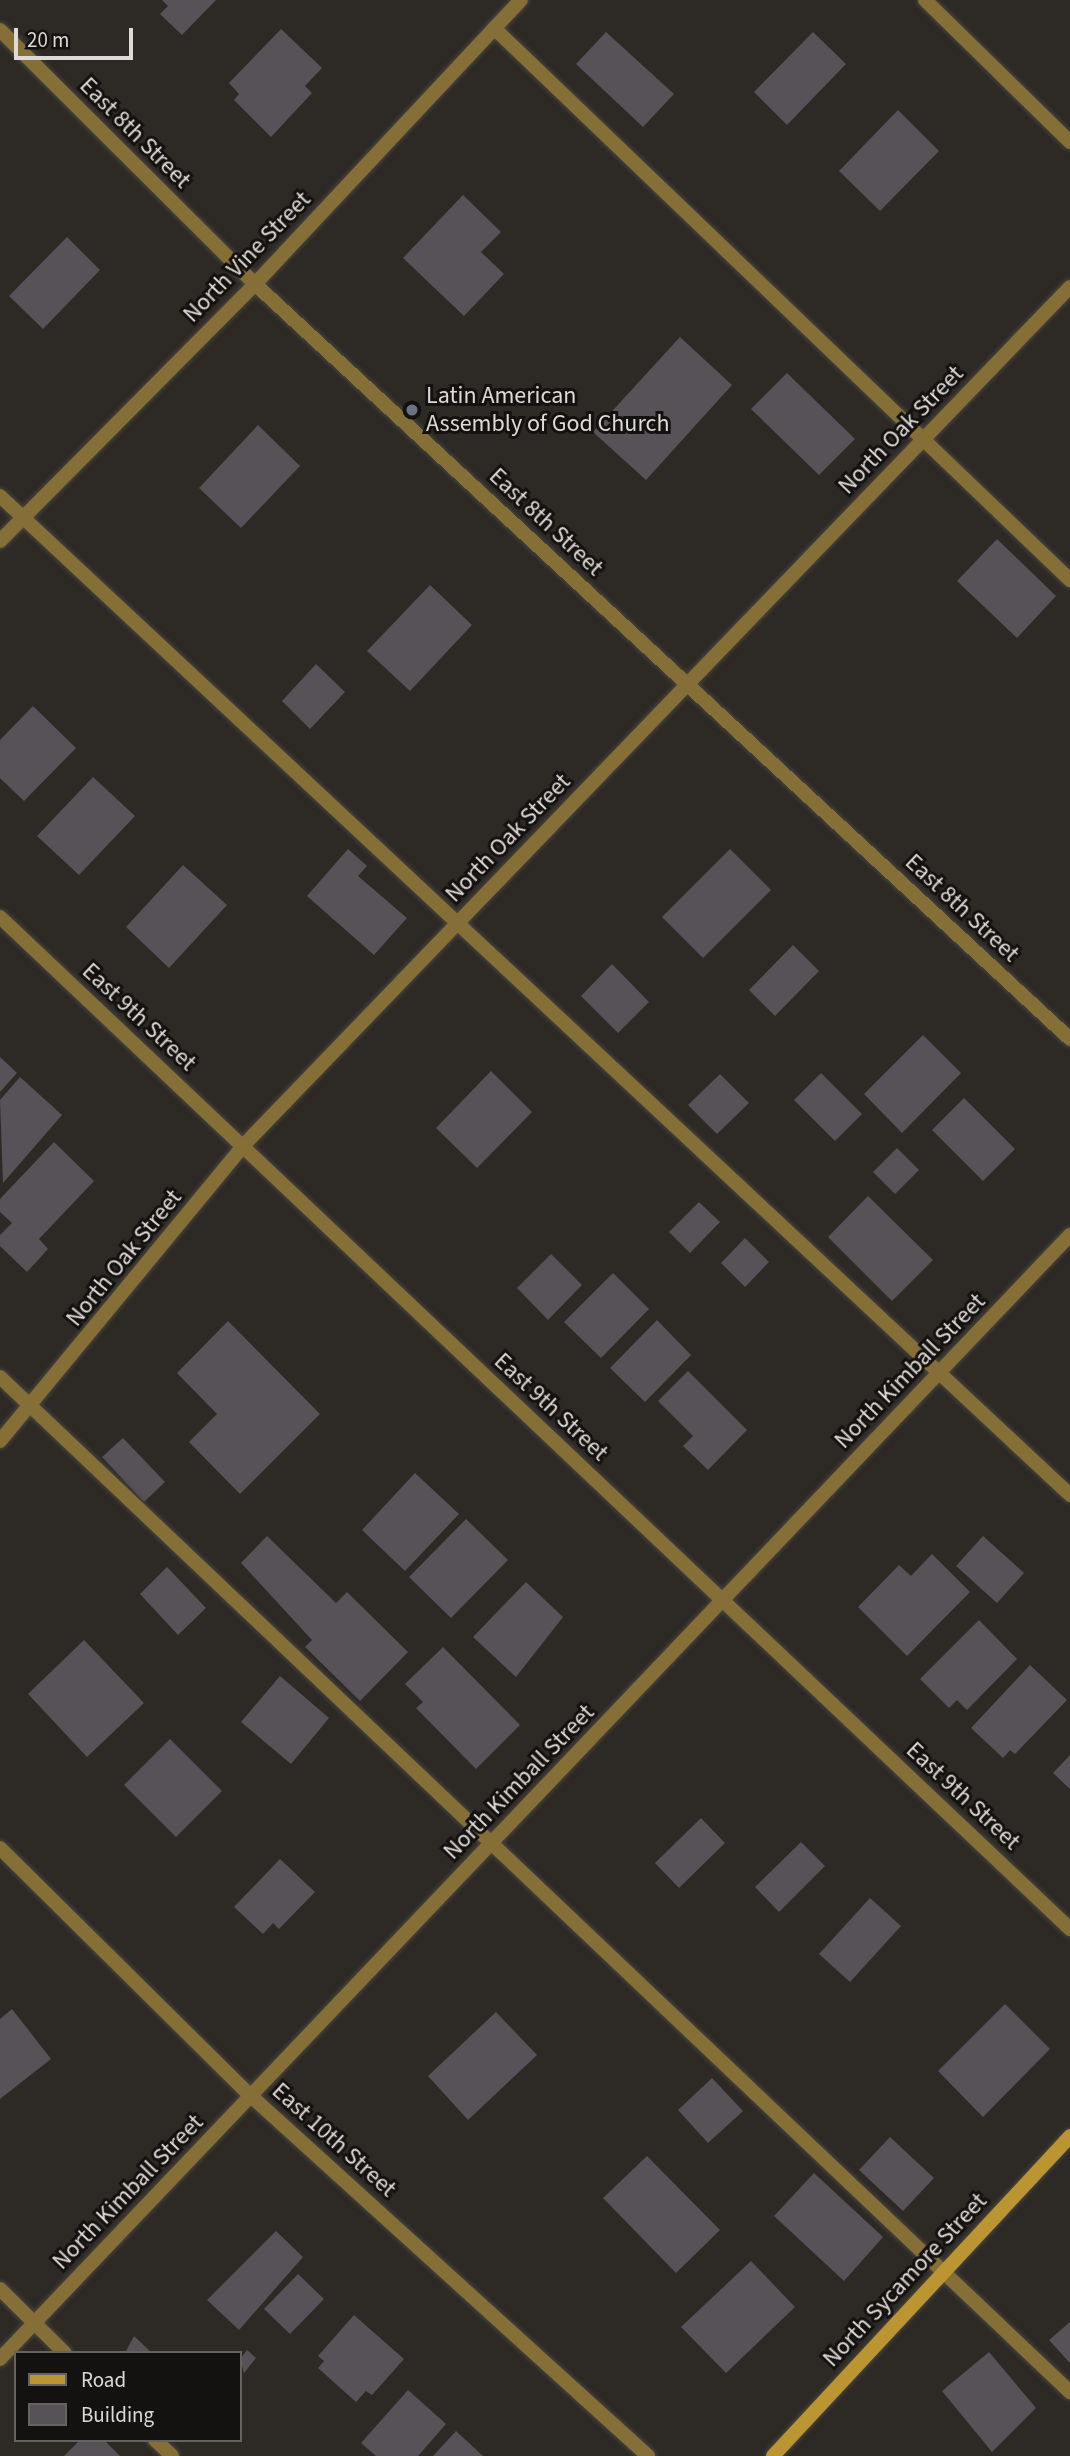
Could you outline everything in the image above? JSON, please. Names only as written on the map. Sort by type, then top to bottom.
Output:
[{"type":"main road","name":"North Sycamore Street","points":[[773,2456],[1070,2136]]},
{"type":"street","name":"North Vine Street","points":[[0,541],[255,284],[521,0]]},
{"type":"street","points":[[925,0],[1070,142]]},
{"type":"street","points":[[494,28],[1070,580]]},
{"type":"street","name":"East 8th Street","points":[[0,30],[255,284],[1070,1039]]},
{"type":"street","name":"North Oak Street","points":[[0,1441],[32,1408],[243,1146],[1070,287]]},
{"type":"street","points":[[0,496],[1070,1494]]},
{"type":"street","name":"East 9th Street","points":[[0,917],[1070,1929]]},
{"type":"street","name":"North Kimball Street","points":[[0,2359],[1070,1236]]},
{"type":"street","points":[[0,1377],[945,2270],[1070,2392]]},
{"type":"street","name":"East 10th Street","points":[[0,1848],[251,2096],[648,2456]]},
{"type":"street","points":[[0,2289],[63,2351]]},
{"type":"street","points":[[157,2442],[172,2456]]},
{"type":"building","points":[[162,0],[216,0],[182,35],[160,14],[168,6]]},
{"type":"building","points":[[281,29],[322,68],[305,86],[312,93],[271,137],[234,100],[239,94],[229,83]]},
{"type":"building","points":[[606,32],[674,94],[643,127],[576,64]]},
{"type":"building","points":[[813,32],[846,64],[787,125],[754,92]]},
{"type":"building","points":[[898,110],[939,151],[880,211],[839,171]]},
{"type":"building","points":[[463,195],[501,232],[481,252],[504,274],[464,316],[403,258]]},
{"type":"building","points":[[67,237],[100,270],[43,329],[9,296]]},
{"type":"building","points":[[680,337],[732,385],[646,480],[593,432]]},
{"type":"building","points":[[787,373],[855,439],[819,475],[751,409]]},
{"type":"building","points":[[258,425],[300,466],[241,528],[199,488]]},
{"type":"building","points":[[997,539],[1056,596],[1017,638],[957,581]]},
{"type":"building","points":[[430,585],[472,625],[410,691],[367,651]]},
{"type":"building","points":[[316,664],[345,692],[310,729],[282,701]]},
{"type":"building","points":[[33,706],[76,748],[24,801],[0,778],[0,740]]},
{"type":"building","points":[[93,777],[135,816],[79,875],[37,836]]},
{"type":"building","points":[[348,849],[367,866],[358,876],[407,918],[374,955],[307,896]]},
{"type":"building","points":[[730,849],[771,890],[703,958],[662,917]]},
{"type":"building","points":[[183,865],[227,905],[169,968],[126,927]]},
{"type":"building","points":[[793,945],[819,971],[775,1016],[749,990]]},
{"type":"building","points":[[612,964],[649,1002],[618,1033],[581,996]]},
{"type":"building","points":[[923,1035],[961,1073],[902,1133],[864,1094]]},
{"type":"building","points":[[0,1057],[17,1073],[0,1092]]},
{"type":"building","points":[[491,1071],[532,1112],[477,1168],[436,1128]]},
{"type":"building","points":[[821,1073],[862,1114],[835,1141],[794,1100]]},
{"type":"building","points":[[720,1074],[749,1103],[717,1134],[688,1105]]},
{"type":"building","points":[[20,1077],[62,1115],[3,1183],[0,1100]]},
{"type":"building","points":[[964,1098],[1015,1149],[983,1181],[932,1130]]},
{"type":"building","points":[[54,1142],[94,1181],[39,1239],[48,1249],[27,1272],[0,1246],[0,1235],[12,1223],[0,1212],[0,1199]]},
{"type":"building","points":[[897,1148],[919,1170],[895,1194],[873,1172]]},
{"type":"building","points":[[868,1196],[933,1260],[892,1301],[828,1237]]},
{"type":"building","points":[[699,1202],[720,1222],[690,1253],[669,1232]]},
{"type":"building","points":[[745,1238],[769,1262],[745,1287],[721,1263]]},
{"type":"building","points":[[551,1254],[582,1285],[548,1320],[517,1288]]},
{"type":"building","points":[[613,1273],[649,1309],[601,1358],[564,1322]]},
{"type":"building","points":[[657,1320],[691,1355],[645,1402],[610,1368]]},
{"type":"building","points":[[228,1321],[320,1414],[240,1494],[189,1442],[217,1414],[177,1373]]},
{"type":"building","points":[[688,1371],[747,1430],[708,1470],[683,1446],[693,1436],[658,1401]]},
{"type":"building","points":[[123,1438],[165,1482],[144,1502],[102,1457]]},
{"type":"building","points":[[415,1473],[459,1514],[405,1571],[362,1530]]},
{"type":"building","points":[[466,1519],[508,1560],[451,1618],[409,1577]]},
{"type":"building","points":[[267,1536],[336,1603],[347,1592],[408,1652],[360,1701],[305,1647],[312,1640],[241,1563]]},
{"type":"building","points":[[983,1536],[1024,1573],[997,1603],[956,1566]]},
{"type":"building","points":[[932,1554],[970,1592],[907,1656],[858,1607],[899,1565],[911,1576]]},
{"type":"building","points":[[167,1567],[206,1608],[178,1635],[140,1594]]},
{"type":"building","points":[[526,1582],[563,1617],[516,1677],[473,1637]]},
{"type":"building","points":[[979,1620],[1017,1659],[967,1710],[957,1700],[949,1708],[920,1679]]},
{"type":"building","points":[[84,1640],[144,1703],[87,1757],[28,1694]]},
{"type":"building","points":[[443,1647],[520,1725],[476,1769],[416,1708],[423,1702],[405,1684]]},
{"type":"building","points":[[1030,1665],[1067,1700],[1015,1754],[1010,1750],[1003,1758],[971,1728]]},
{"type":"building","points":[[280,1676],[329,1718],[291,1764],[241,1722]]},
{"type":"building","points":[[170,1739],[222,1791],[176,1837],[124,1785]]},
{"type":"building","points":[[1070,1755],[1070,1789],[1053,1773]]},
{"type":"building","points":[[701,1818],[725,1843],[679,1888],[655,1863]]},
{"type":"building","points":[[801,1842],[825,1866],[779,1912],[755,1887]]},
{"type":"building","points":[[280,1859],[315,1892],[279,1929],[273,1923],[263,1934],[234,1907]]},
{"type":"building","points":[[870,1898],[901,1926],[850,1982],[819,1954]]},
{"type":"building","points":[[1005,2004],[1050,2049],[983,2117],[938,2071]]},
{"type":"building","points":[[12,2009],[51,2059],[0,2099],[0,2019]]},
{"type":"building","points":[[496,2012],[537,2055],[468,2120],[428,2076]]},
{"type":"building","points":[[712,2078],[743,2111],[708,2143],[678,2110]]},
{"type":"building","points":[[890,2137],[934,2178],[903,2211],[859,2170]]},
{"type":"building","points":[[647,2156],[720,2230],[676,2273],[603,2198]]},
{"type":"building","points":[[814,2173],[883,2237],[844,2281],[774,2216]]},
{"type":"building","points":[[276,2231],[303,2257],[239,2330],[207,2300]]},
{"type":"building","points":[[751,2261],[795,2307],[726,2373],[681,2327]]},
{"type":"building","points":[[298,2274],[324,2299],[290,2334],[264,2309]]},
{"type":"building","points":[[354,2315],[404,2359],[372,2395],[366,2391],[356,2402],[318,2368],[324,2361],[318,2356]]},
{"type":"building","points":[[1070,2322],[1070,2363],[1049,2340]]},
{"type":"building","points":[[134,2336],[150,2351],[126,2351]]},
{"type":"building","points":[[247,2350],[256,2358],[244,2373],[242,2366],[242,2356]]},
{"type":"building","points":[[989,2352],[1036,2408],[992,2452],[942,2391]]},
{"type":"building","points":[[408,2390],[446,2424],[418,2456],[376,2456],[361,2443]]},
{"type":"building","points":[[456,2431],[483,2456],[433,2456]]},
{"type":"building","points":[[78,2442],[106,2442],[120,2456],[64,2456]]},
{"type":"place","name":"Latin American Assembly of God Church","points":[[412,410]]}]
